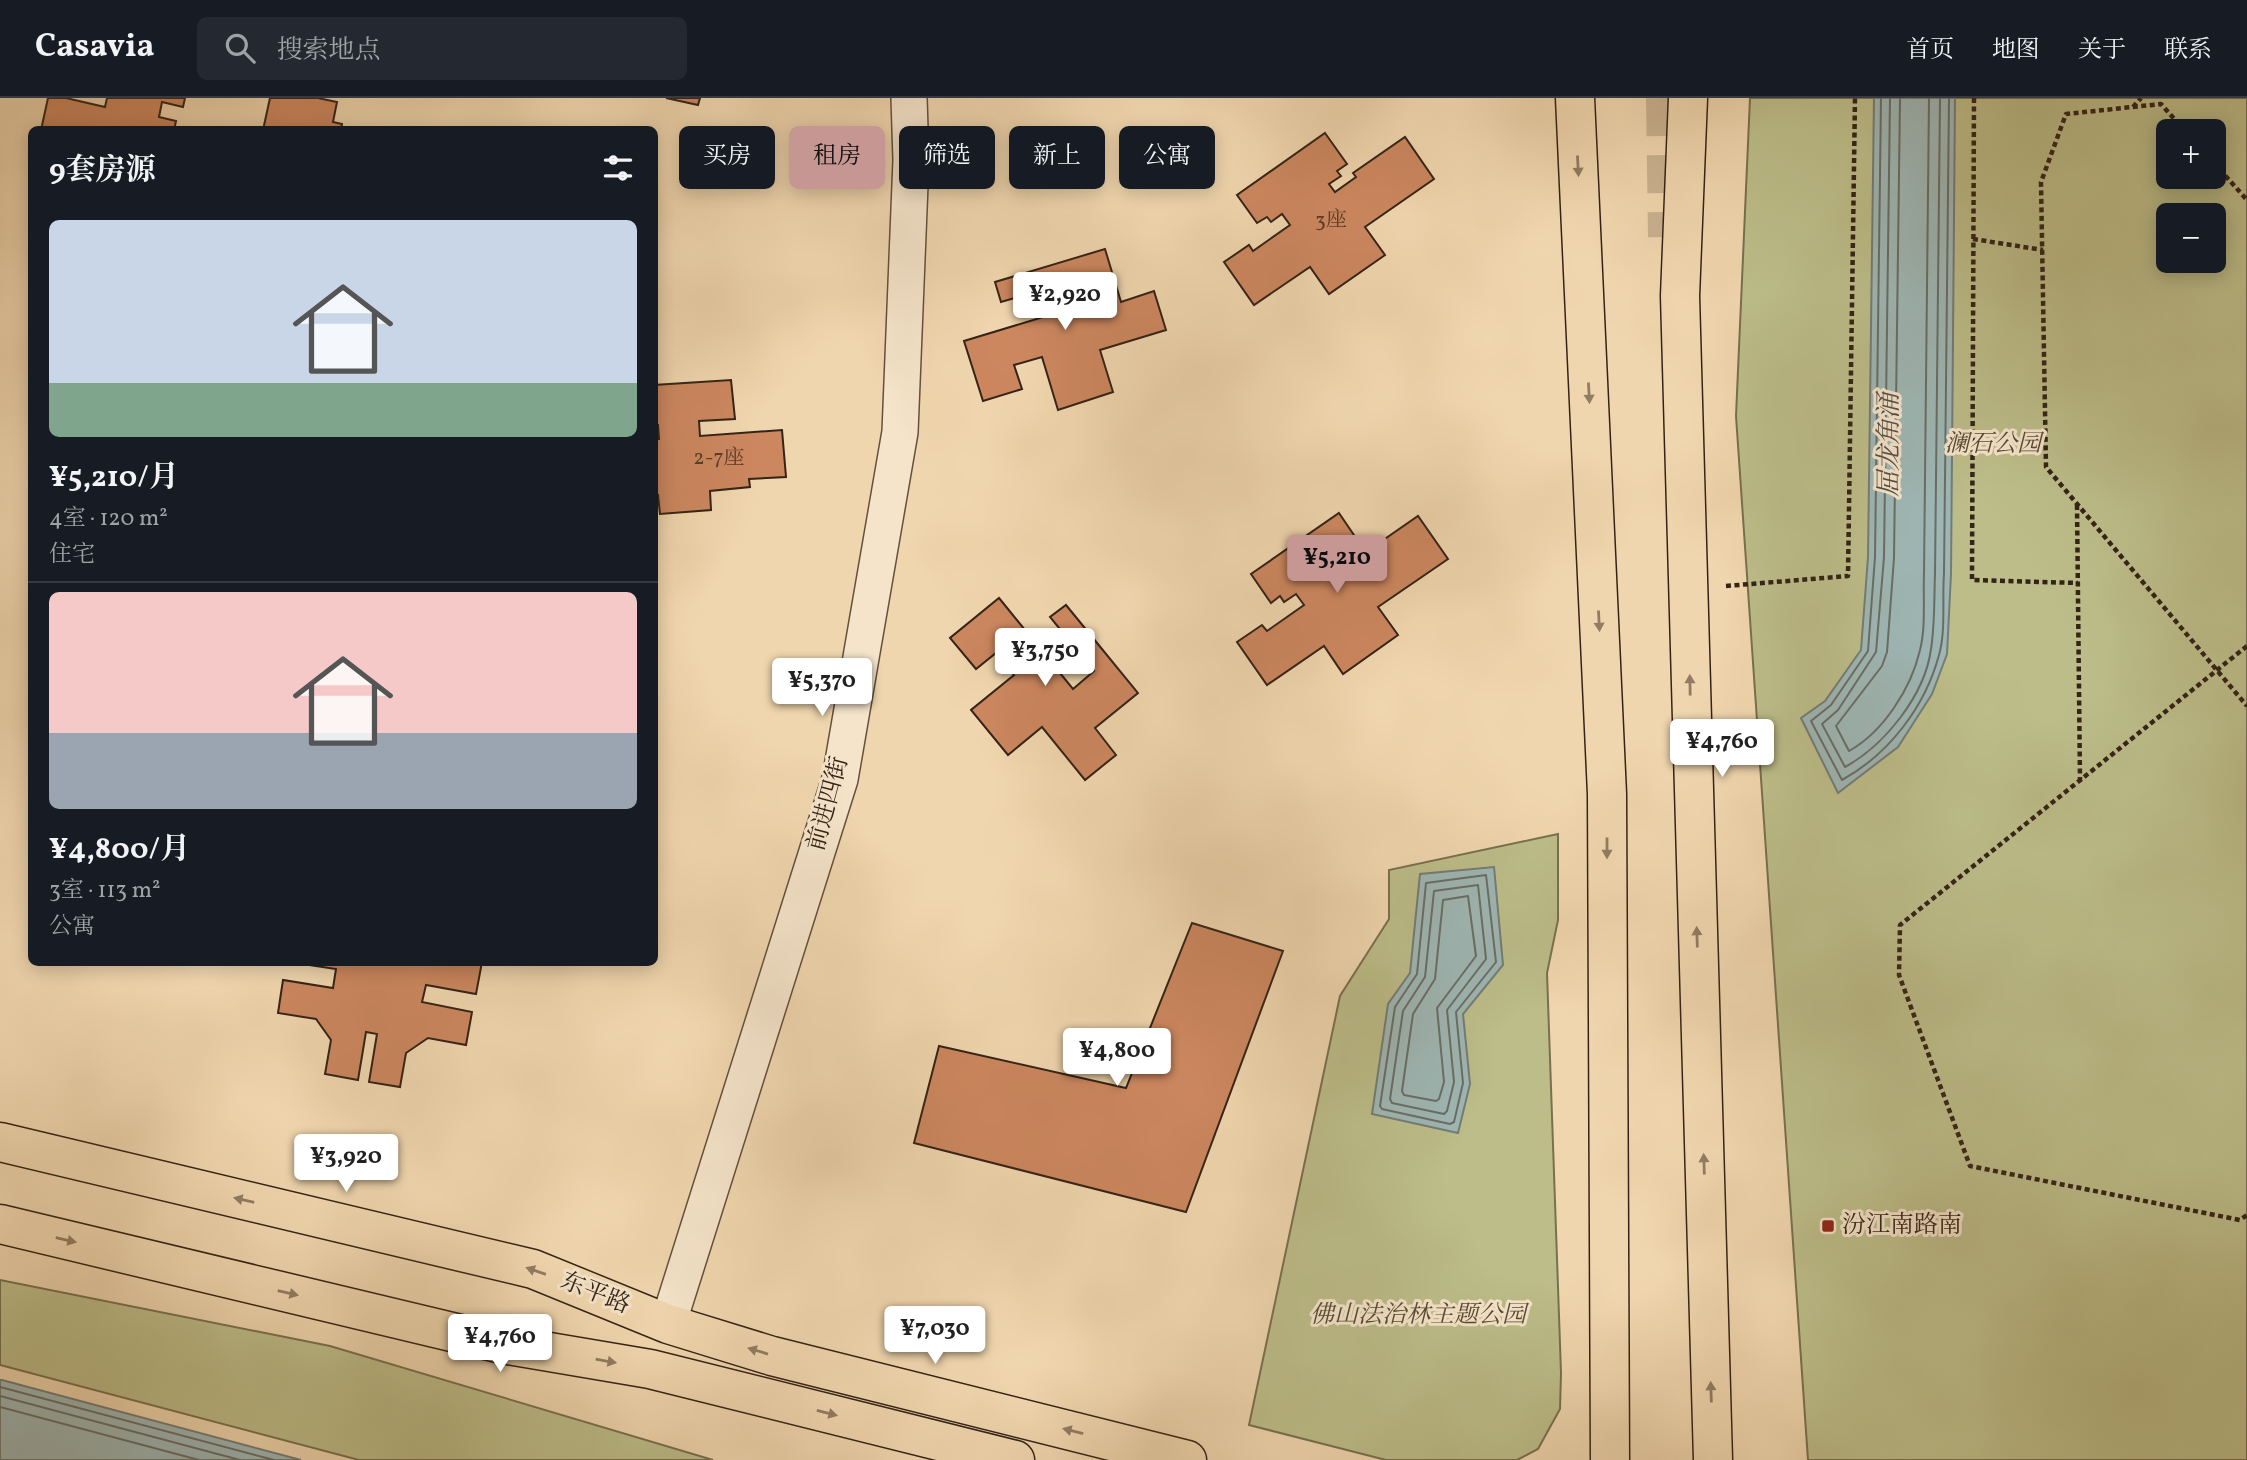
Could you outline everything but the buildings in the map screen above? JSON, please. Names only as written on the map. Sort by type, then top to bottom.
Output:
[{"type":"main road","points":[[1575,98],[1607,794],[1610,1460]]},
{"type":"main road","points":[[1688,98],[1680,296],[1713,1460]]},
{"type":"main road","name":"东平路","points":[[0,1142],[533,1269],[668,1324],[772,1356],[1187,1460]]},
{"type":"main road","points":[[0,1224],[502,1344],[650,1369],[1015,1460]]},
{"type":"street","name":"前进四街","points":[[668,1324],[839,779],[900,432],[911,160],[909,98]]},
{"type":"path","points":[[1725,586],[1848,576],[1855,98]]},
{"type":"path","points":[[1974,98],[1972,580],[2078,583]]},
{"type":"path","points":[[2133,107],[2141,98]]},
{"type":"path","points":[[2174,119],[2161,104],[2066,114],[2041,182],[2046,467],[2247,706]]},
{"type":"path","points":[[2226,176],[2247,200]]},
{"type":"path","points":[[1973,239],[2043,250]]},
{"type":"path","points":[[2077,504],[2080,781]]},
{"type":"path","points":[[2247,646],[1900,925],[1899,975],[1970,1166],[2240,1220],[2247,1214]]},
{"type":"green space","name":"澜石公园","points":[[1750,98],[2247,98],[2247,1460],[1808,1460],[1736,416]]},
{"type":"green space","name":"佛山法治林主题公园","points":[[1558,834],[1558,920],[1547,973],[1560,1409],[1538,1449],[1517,1460],[1386,1460],[1249,1425],[1340,996],[1389,919],[1389,870]]},
{"type":"green space","points":[[0,1280],[330,1346],[713,1460],[359,1460],[0,1365]]},
{"type":"water","name":"屈龙角涌","points":[[1874,98],[1955,98],[1951,574],[1947,654],[1932,694],[1898,747],[1838,793],[1801,718],[1825,701],[1861,650],[1868,557]]},
{"type":"water","points":[[1494,867],[1503,965],[1463,1014],[1470,1084],[1458,1133],[1372,1114],[1388,1004],[1410,973],[1420,874]]},
{"type":"water","points":[[2,1380],[301,1460],[0,1460]]},
{"type":"tunnel","points":[[1665,98],[1667,237]]},
{"type":"place","name":"汾江南路南","points":[[1828,1226]]}]
